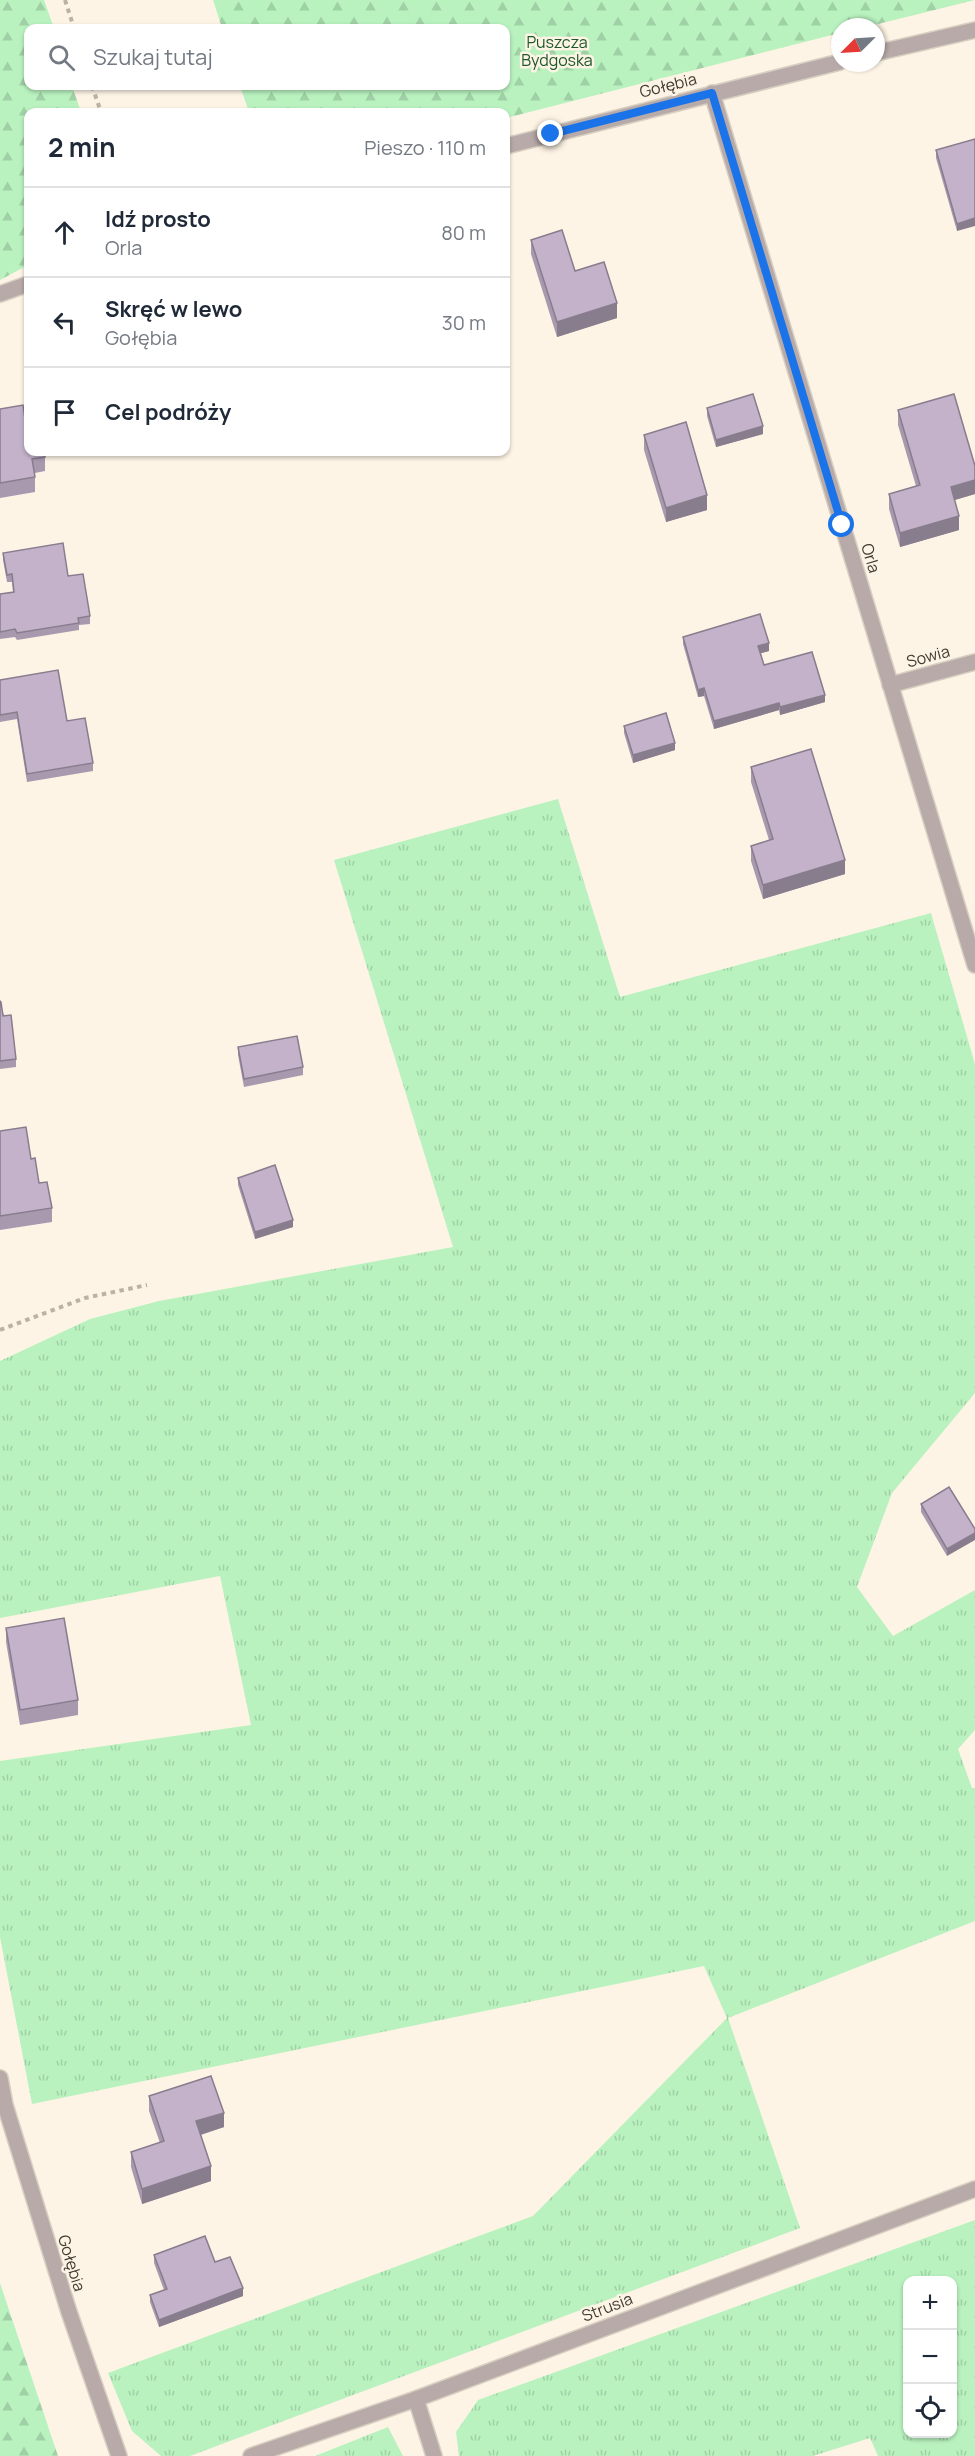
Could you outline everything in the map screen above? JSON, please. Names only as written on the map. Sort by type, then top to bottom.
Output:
[{"type":"street","points":[[885,51],[975,30]]},
{"type":"street","name":"Gołębia","points":[[510,145],[831,64]]},
{"type":"street","name":"Orla","points":[[712,93],[975,964]]},
{"type":"street","points":[[0,294],[24,285]]},
{"type":"street","name":"Sowia","points":[[890,685],[975,662]]},
{"type":"street","name":"Gołębia","points":[[0,2078],[5,2105],[69,2312],[119,2456]]},
{"type":"street","name":"Strusia","points":[[251,2456],[416,2399],[975,2189]]},
{"type":"street","points":[[416,2399],[434,2456]]},
{"type":"path","points":[[64,0],[73,24]]},
{"type":"path","points":[[94,90],[100,108]]},
{"type":"path","points":[[0,1330],[85,1298],[147,1285]]},
{"type":"green space","points":[[0,0],[44,0],[53,24],[24,24],[24,90],[73,90],[80,108],[24,108],[24,267],[0,280]]},
{"type":"green space","name":"Puszcza Bydgoska","points":[[213,0],[975,0],[885,22],[885,18],[831,18],[831,35],[510,117],[510,108],[248,108],[241,90],[510,90],[510,24],[221,24]]},
{"type":"green space","points":[[558,799],[620,997],[931,913],[975,1064],[975,1393],[892,1493],[857,1587],[893,1636],[975,1590],[975,1730],[958,1749],[972,1788],[975,1788],[975,1921],[728,2018],[800,2228],[190,2456],[161,2456],[132,2431],[108,2373],[533,2216],[727,2018],[704,1966],[32,2104],[0,1937],[0,1761],[251,1725],[220,1576],[0,1618],[0,1361],[90,1319],[159,1301],[453,1247],[334,860]]},
{"type":"green space","points":[[975,2220],[975,2456],[878,2456],[870,2438],[813,2456],[459,2456],[456,2432],[478,2400]]},
{"type":"green space","points":[[0,2283],[58,2456],[0,2456]]},
{"type":"green space","points":[[388,2427],[403,2456],[315,2456]]},
{"type":"building","points":[[975,139],[975,218],[957,224],[936,150]]},
{"type":"building","points":[[562,230],[575,271],[604,262],[617,303],[557,322],[531,240]]},
{"type":"building","points":[[753,394],[763,426],[716,440],[707,408]]},
{"type":"building","points":[[954,394],[975,466],[975,480],[951,487],[959,516],[900,533],[889,494],[920,485],[898,410]]},
{"type":"building","points":[[23,405],[24,456],[45,457],[32,459],[35,477],[0,483],[0,409]]},
{"type":"building","points":[[686,422],[707,495],[666,508],[644,435]]},
{"type":"building","points":[[63,543],[68,576],[83,574],[90,616],[78,618],[79,623],[17,633],[15,629],[0,632],[0,594],[14,592],[12,574],[7,575],[3,553]]},
{"type":"building","points":[[760,614],[769,643],[758,646],[764,665],[812,652],[825,695],[780,707],[779,703],[714,721],[704,688],[698,690],[683,637]]},
{"type":"building","points":[[58,670],[67,721],[85,718],[93,763],[27,774],[17,712],[0,715],[0,680]]},
{"type":"building","points":[[666,713],[675,743],[633,755],[624,726]]},
{"type":"building","points":[[811,749],[845,860],[763,885],[751,846],[773,839],[751,767]]},
{"type":"building","points":[[0,1001],[3,1016],[11,1015],[16,1059],[0,1061]]},
{"type":"building","points":[[297,1036],[303,1067],[244,1079],[238,1047]]},
{"type":"building","points":[[26,1127],[31,1159],[35,1158],[39,1183],[47,1182],[52,1208],[0,1216],[0,1131]]},
{"type":"building","points":[[275,1165],[293,1220],[255,1232],[238,1178]]},
{"type":"building","points":[[949,1487],[975,1529],[975,1533],[947,1549],[921,1504]]},
{"type":"building","points":[[64,1618],[78,1700],[20,1710],[6,1628]]},
{"type":"building","points":[[211,2076],[224,2113],[196,2121],[211,2166],[142,2189],[131,2152],[164,2141],[149,2096]]},
{"type":"building","points":[[205,2236],[215,2262],[230,2257],[243,2288],[159,2320],[150,2295],[167,2289],[154,2255]]},
{"type":"route","points":[[551,134],[712,93],[842,525]]}]
